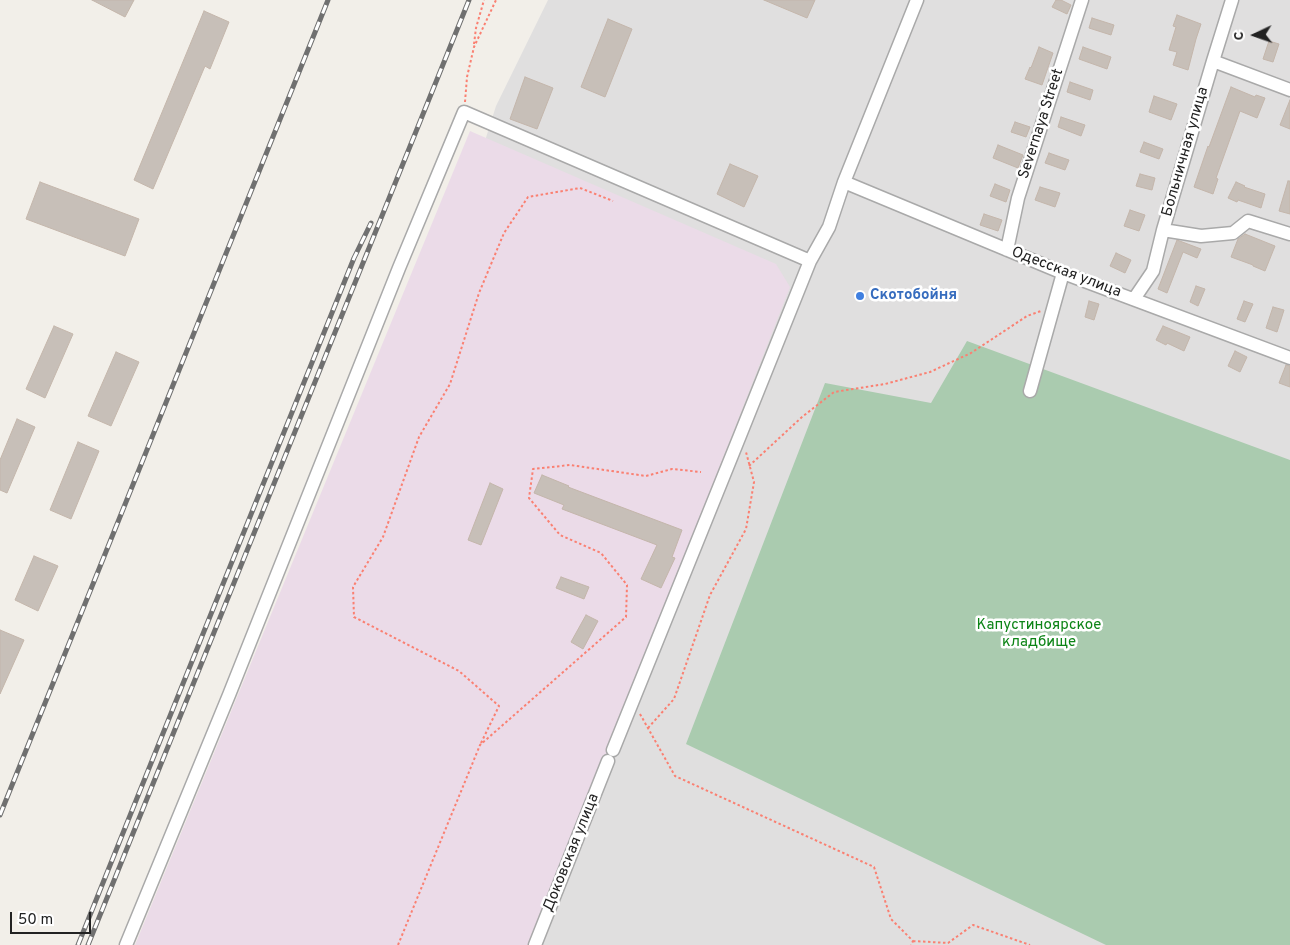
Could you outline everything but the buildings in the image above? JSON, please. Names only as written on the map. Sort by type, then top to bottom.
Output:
[{"type":"street","name":"Доковская улица","points":[[535,945],[810,261],[829,227],[844,182],[917,0]]},
{"type":"street","name":"Severnaya Street","points":[[1007,250],[1018,198],[1082,0]]},
{"type":"street","name":"Больничная улица","points":[[1134,299],[1153,271],[1163,230],[1232,0]]},
{"type":"street","points":[[1213,60],[1290,90]]},
{"type":"street","points":[[126,945],[229,695],[399,268],[464,112],[810,261]]},
{"type":"street","name":"Одесская улица","points":[[844,182],[1063,273],[1290,358]]},
{"type":"street","points":[[1163,230],[1201,236],[1233,232],[1248,221],[1290,234]]},
{"type":"street","points":[[1030,391],[1063,273]]},
{"type":"path","points":[[464,112],[467,77],[476,28],[484,0]]},
{"type":"path","points":[[474,47],[496,0]]},
{"type":"path","points":[[398,945],[480,745],[499,706],[459,671],[354,618],[353,587],[384,537],[419,437],[450,384],[479,293],[504,233],[523,204],[528,197],[580,188],[613,201]]},
{"type":"path","points":[[750,466],[802,417],[834,392],[885,384],[930,372],[970,354],[1027,316],[1054,307]]},
{"type":"path","points":[[648,728],[674,700],[710,595],[746,529],[754,482],[741,433]]},
{"type":"path","points":[[480,745],[626,617],[628,586],[601,553],[560,536],[529,498],[533,468],[570,465],[646,476],[672,470],[702,472]]},
{"type":"path","points":[[632,701],[675,776],[874,867],[892,918],[913,941],[948,943],[973,925],[1030,945]]},
{"type":"path","points":[[911,945],[913,941]]},
{"type":"shaded area","points":[[548,0],[1290,0],[1290,945],[189,945],[439,286],[496,106]]},
{"type":"shaded area","points":[[470,131],[776,264],[790,287],[530,945],[135,945]]},
{"type":"green space","name":"Капустиноярское кладбище","points":[[967,341],[1290,460],[1290,945],[1106,945],[686,744],[825,383],[931,403]]},
{"type":"railway","points":[[0,815],[328,0]]},
{"type":"railway","points":[[88,945],[469,0]]},
{"type":"railway","points":[[78,945],[354,258],[371,223]]},
{"type":"place","name":"Скотобойня","points":[[860,296]]}]
